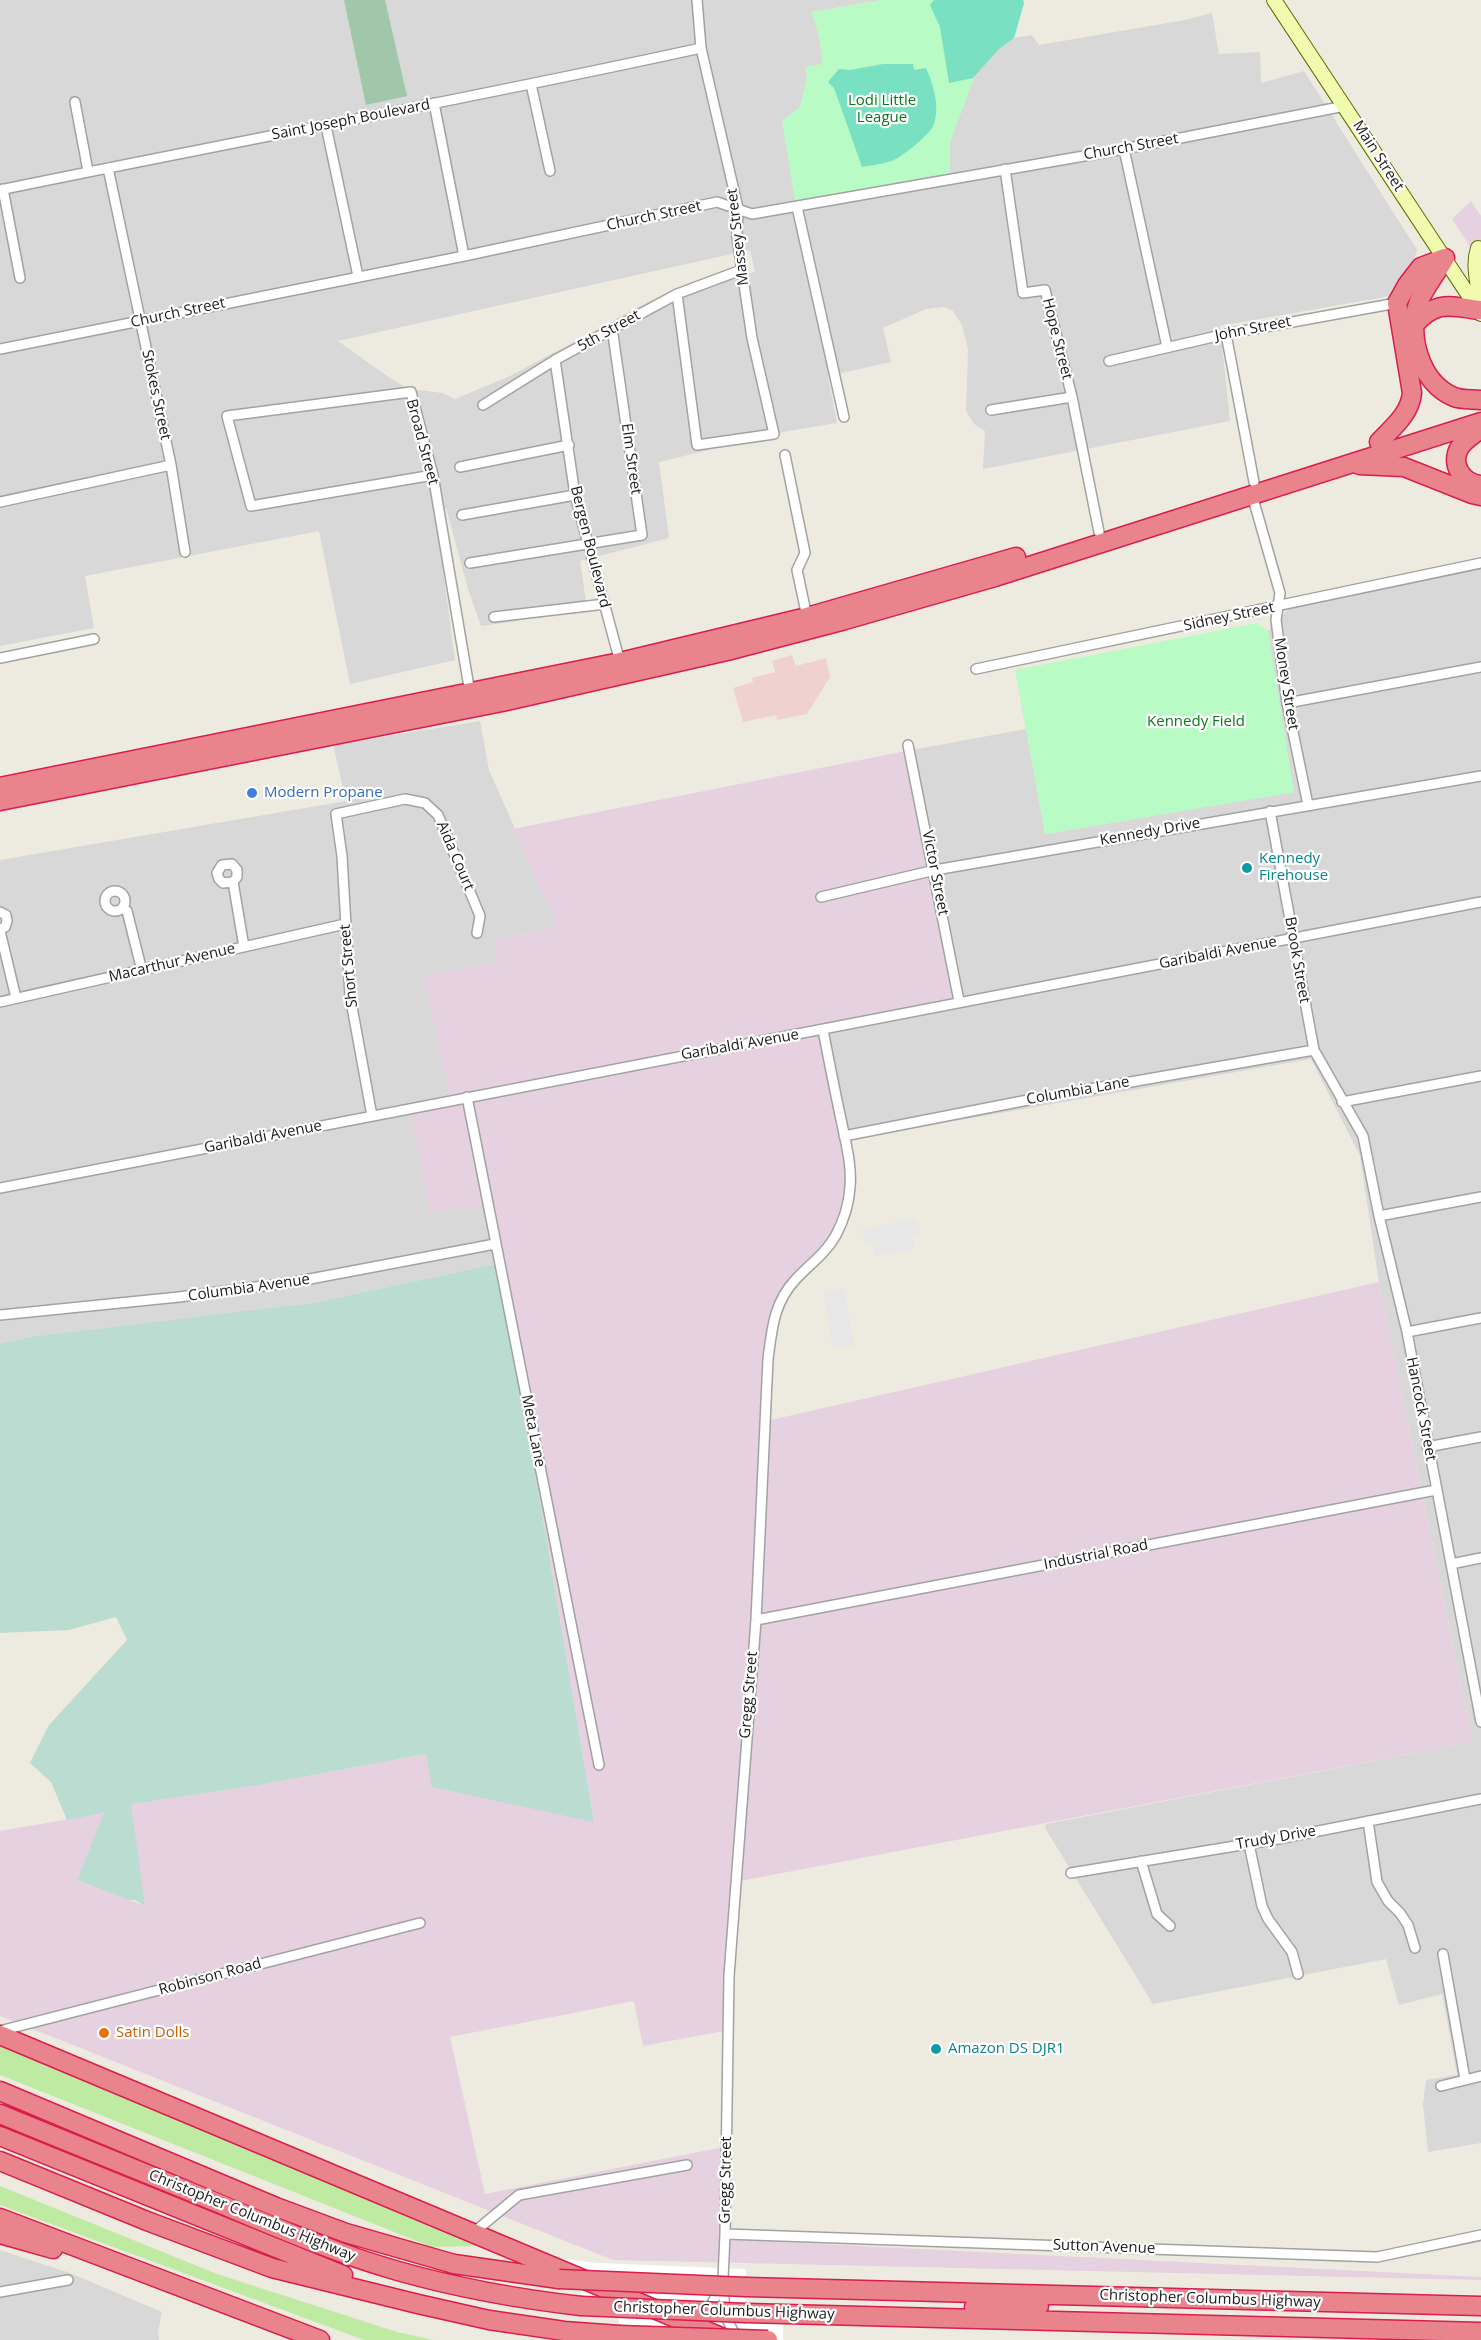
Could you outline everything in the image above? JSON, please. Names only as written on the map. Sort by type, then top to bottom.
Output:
[{"type":"highway","points":[[1379,442],[1406,414],[1412,401],[1397,303],[1421,267],[1445,258]]},
{"type":"highway","points":[[1445,258],[1419,301],[1414,324],[1422,366],[1428,377],[1455,397],[1481,400]]},
{"type":"highway","points":[[1414,324],[1423,315],[1441,305],[1480,312]]},
{"type":"highway","points":[[0,801],[502,702],[717,653],[931,596],[1253,488],[1379,442],[1481,410]]},
{"type":"highway","points":[[0,787],[620,662],[807,617],[1253,488],[1347,464],[1481,422]]},
{"type":"highway","points":[[1481,428],[1460,447],[1455,464],[1459,474],[1473,484],[1481,485]]},
{"type":"highway","points":[[1347,464],[1404,467],[1481,496]]},
{"type":"highway","points":[[0,2033],[728,2340]]},
{"type":"highway","name":"Christopher Columbus Highway","points":[[0,2091],[346,2234],[454,2264],[559,2279],[746,2287],[1481,2306]]},
{"type":"highway","name":"Christopher Columbus Highway","points":[[0,2114],[264,2222],[369,2262],[506,2296],[581,2306],[746,2313],[1481,2332]]},
{"type":"highway","name":"Christopher Columbus Highway","points":[[0,2136],[278,2250],[418,2304]]},
{"type":"highway","name":"Christopher Columbus Highway","points":[[0,2163],[252,2261],[418,2304],[526,2326],[619,2335],[768,2340]]},
{"type":"highway","points":[[0,2218],[321,2340]]},
{"type":"highway","points":[[0,2234],[185,2288]]},
{"type":"highway","points":[[910,2316],[949,2307],[1108,2304],[1178,2299]]},
{"type":"main road","name":"Main Street","points":[[1274,0],[1480,312]]},
{"type":"main road","points":[[1478,248],[1474,268],[1479,288],[1480,312]]},
{"type":"street","name":"Massey Street","points":[[677,294],[697,445],[774,434],[752,338],[736,237],[738,208],[701,48],[697,0]]},
{"type":"street","name":"Saint Joseph Boulevard","points":[[1,189],[326,126],[701,48]]},
{"type":"street","points":[[531,84],[550,171]]},
{"type":"street","points":[[75,102],[88,171]]},
{"type":"street","points":[[434,103],[464,256]]},
{"type":"street","name":"Church Street","points":[[0,349],[464,256],[717,202],[752,214],[1124,149],[1345,106]]},
{"type":"street","points":[[326,126],[358,276]]},
{"type":"street","points":[[1124,149],[1167,347]]},
{"type":"street","name":"Stokes Street","points":[[108,168],[171,465],[185,552]]},
{"type":"street","name":"Hope Street","points":[[1005,169],[1023,292],[1045,290],[1072,397],[1099,532]]},
{"type":"street","points":[[1,189],[20,278]]},
{"type":"street","points":[[797,207],[844,417]]},
{"type":"street","name":"5th Street","points":[[483,405],[612,328],[677,294],[741,270]]},
{"type":"street","name":"John Street","points":[[1109,361],[1226,334],[1397,303]]},
{"type":"street","name":"Elm Street","points":[[589,544],[642,535],[612,328]]},
{"type":"street","name":"Money Street","points":[[1226,334],[1253,488],[1280,593],[1276,607],[1276,620],[1287,703],[1308,805]]},
{"type":"street","name":"Bergen Boulevard","points":[[555,360],[575,495],[620,662]]},
{"type":"street","name":"Broad Street","points":[[433,475],[251,506],[227,416],[411,392],[433,475],[470,693]]},
{"type":"street","points":[[991,410],[1072,397]]},
{"type":"street","points":[[460,467],[569,445]]},
{"type":"street","points":[[785,455],[805,553],[797,570],[807,617]]},
{"type":"street","points":[[0,502],[171,465]]},
{"type":"street","points":[[462,515],[575,495]]},
{"type":"street","points":[[470,563],[589,544]]},
{"type":"street","name":"Sidney Street","points":[[976,669],[1481,563]]},
{"type":"street","points":[[494,617],[605,604]]},
{"type":"street","points":[[0,658],[94,639]]},
{"type":"street","points":[[1287,703],[1481,667]]},
{"type":"street","name":"Victor Street","points":[[908,745],[935,870],[959,1001]]},
{"type":"street","name":"Kennedy Drive","points":[[821,897],[935,870],[1481,776]]},
{"type":"street","name":"Aida Court","points":[[336,814],[405,799],[415,799],[432,808],[442,824],[480,916],[477,933]]},
{"type":"street","name":"Brook Street","points":[[1270,811],[1314,1050],[1342,1102]]},
{"type":"street","name":"Short Street","points":[[336,814],[342,856],[350,996],[372,1116]]},
{"type":"street","points":[[232,882],[244,947]]},
{"type":"street","name":"Garibaldi Avenue","points":[[0,1188],[1481,902]]},
{"type":"street","points":[[123,908],[127,911],[142,970]]},
{"type":"street","points":[[0,912],[4,914],[7,921],[5,927],[0,930],[16,998]]},
{"type":"street","name":"Macarthur Avenue","points":[[0,1002],[345,924]]},
{"type":"street","name":"Gregg Street","points":[[743,2340],[733,2331],[725,2315],[723,2278],[729,1976],[756,1620],[768,1359],[773,1319],[786,1291],[824,1253],[836,1236],[844,1219],[850,1187],[844,1136],[823,1030]]},
{"type":"street","name":"Columbia Lane","points":[[844,1136],[1033,1099],[1314,1050]]},
{"type":"street","points":[[1342,1102],[1481,1076]]},
{"type":"street","name":"Meta Lane","points":[[467,1097],[599,1765]]},
{"type":"street","name":"Hancock Street","points":[[1342,1102],[1364,1136],[1379,1216],[1407,1332],[1451,1564],[1478,1680],[1481,1722]]},
{"type":"street","points":[[1379,1216],[1481,1197]]},
{"type":"street","name":"Columbia Avenue","points":[[0,1315],[189,1296],[294,1282],[495,1244]]},
{"type":"street","points":[[1407,1332],[1481,1318]]},
{"type":"street","points":[[1427,1447],[1481,1437]]},
{"type":"street","name":"Industrial Road","points":[[756,1620],[1437,1490]]},
{"type":"street","points":[[1451,1564],[1481,1558]]},
{"type":"street","name":"Trudy Drive","points":[[1071,1873],[1249,1844],[1481,1799]]},
{"type":"street","points":[[1368,1821],[1377,1882],[1388,1901],[1408,1925],[1415,1948]]},
{"type":"street","points":[[1249,1844],[1262,1906],[1268,1919],[1292,1952],[1298,1974]]},
{"type":"street","points":[[1141,1862],[1156,1914],[1170,1926]]},
{"type":"street","name":"Robinson Road","points":[[0,2033],[420,1923]]},
{"type":"street","points":[[1443,1954],[1465,2079]]},
{"type":"street","points":[[1441,2086],[1481,2076]]},
{"type":"street","points":[[473,2233],[519,2195],[687,2165]]},
{"type":"street","name":"Sutton Avenue","points":[[725,2234],[1377,2257],[1481,2235]]},
{"type":"street","name":"Gregg Street","points":[[678,2320],[696,2315],[712,2304],[723,2278]]},
{"type":"street","points":[[0,2292],[68,2280]]},
{"type":"shaded area","points":[[0,0],[881,0],[812,12],[820,40],[823,65],[807,79],[800,107],[950,173],[950,142],[973,78],[999,49],[1014,38],[1032,35],[1039,45],[1185,20],[1212,13],[1219,54],[1260,52],[1261,83],[1304,71],[1417,250],[1412,266],[1390,296],[1220,326],[1230,421],[983,469],[985,431],[974,424],[966,411],[968,349],[962,325],[953,311],[945,307],[926,309],[883,328],[891,362],[828,376],[837,423],[788,431],[659,462],[669,538],[580,561],[586,602],[517,621],[481,626],[468,589],[446,508],[435,510],[455,660],[350,684],[319,531],[85,576],[94,628],[0,646]],"holes":[[[750,250],[755,272],[672,291],[508,377],[455,399],[443,393],[409,389],[338,341]]]},
{"type":"shaded area","points":[[1471,201],[1481,216],[1481,263],[1452,219]]},
{"type":"shaded area","points":[[1481,568],[1481,2143],[1428,2152],[1423,2104],[1426,2080],[1457,2075],[1442,1994],[1399,2005],[1386,1959],[1153,2004],[1045,1828],[1046,1824],[1473,1742],[1379,1282],[1360,1156],[1311,1059],[840,1141],[824,1031],[906,751],[1026,729],[1045,834],[1293,792],[1268,631],[1289,608]]},
{"type":"shaded area","points":[[792,655],[796,666],[826,658],[830,677],[807,714],[777,720],[776,715],[743,722],[733,688],[753,682],[752,678],[775,672],[772,661]]},
{"type":"shaded area","points":[[480,721],[489,770],[558,926],[495,941],[499,963],[486,1205],[500,1263],[313,1303],[0,1349],[0,860],[346,801],[333,745]]},
{"type":"shaded area","points":[[906,751],[961,1003],[824,1031],[840,1141],[847,1170],[847,1199],[836,1226],[819,1250],[784,1290],[769,1319],[762,1422],[1379,1282],[1473,1742],[740,1881],[729,2030],[643,2046],[634,2001],[450,2037],[485,2194],[724,2147],[720,2239],[1481,2277],[1481,2280],[613,2260],[0,2016],[0,1831],[105,1813],[77,1880],[145,1906],[130,1804],[260,1785],[427,1754],[594,1822],[518,1370],[486,1205],[430,1212],[411,1112],[452,1104],[423,975],[498,963],[495,941],[557,926],[513,829]]},
{"type":"shaded area","points":[[917,1219],[920,1234],[912,1236],[914,1249],[875,1256],[873,1242],[865,1243],[862,1229]]},
{"type":"shaded area","points":[[500,1263],[594,1822],[432,1787],[426,1754],[260,1785],[131,1804],[145,1906],[135,1900],[129,1900],[77,1880],[104,1813],[67,1820],[51,1782],[30,1763],[49,1725],[127,1640],[116,1617],[69,1630],[0,1633],[0,1344],[31,1337],[313,1303]]},
{"type":"shaded area","points":[[844,1288],[854,1345],[833,1349],[823,1292]]},
{"type":"shaded area","points":[[0,2250],[70,2273],[162,2312],[158,2332],[159,2340],[0,2340]]},
{"type":"green space","points":[[344,0],[385,0],[407,96],[366,105]]},
{"type":"green space","name":"Lodi Little League","points":[[881,0],[1023,0],[1024,3],[1014,38],[999,49],[976,73],[950,142],[950,173],[795,201],[782,121],[800,107],[807,79],[806,67],[822,64],[820,40],[812,12]]},
{"type":"green space","points":[[934,0],[1023,0],[1024,3],[1014,38],[999,49],[973,78],[949,83],[940,27],[930,5]]},
{"type":"green space","points":[[883,64],[913,64],[914,70],[926,68],[935,96],[935,119],[926,135],[898,158],[862,167],[834,88],[828,82],[839,69],[850,70]]},
{"type":"green space","name":"Kennedy Field","points":[[1257,623],[1268,631],[1294,792],[1045,834],[1015,670]]},
{"type":"green space","points":[[0,2046],[477,2246],[432,2247],[0,2075]]},
{"type":"green space","points":[[0,2186],[217,2274],[397,2332],[433,2340],[364,2340],[0,2205]]},
{"type":"pier","points":[[495,2252],[598,2263],[746,2269],[745,2322],[783,2324],[783,2340],[619,2340],[619,2318],[580,2317],[581,2288],[495,2254]]},
{"type":"place","name":"Modern Propane","points":[[252,793]]},
{"type":"place","name":"Kennedy Firehouse","points":[[1247,868]]},
{"type":"place","name":"Satin Dolls","points":[[104,2033]]},
{"type":"place","name":"Amazon DS DJR1","points":[[936,2049]]}]
